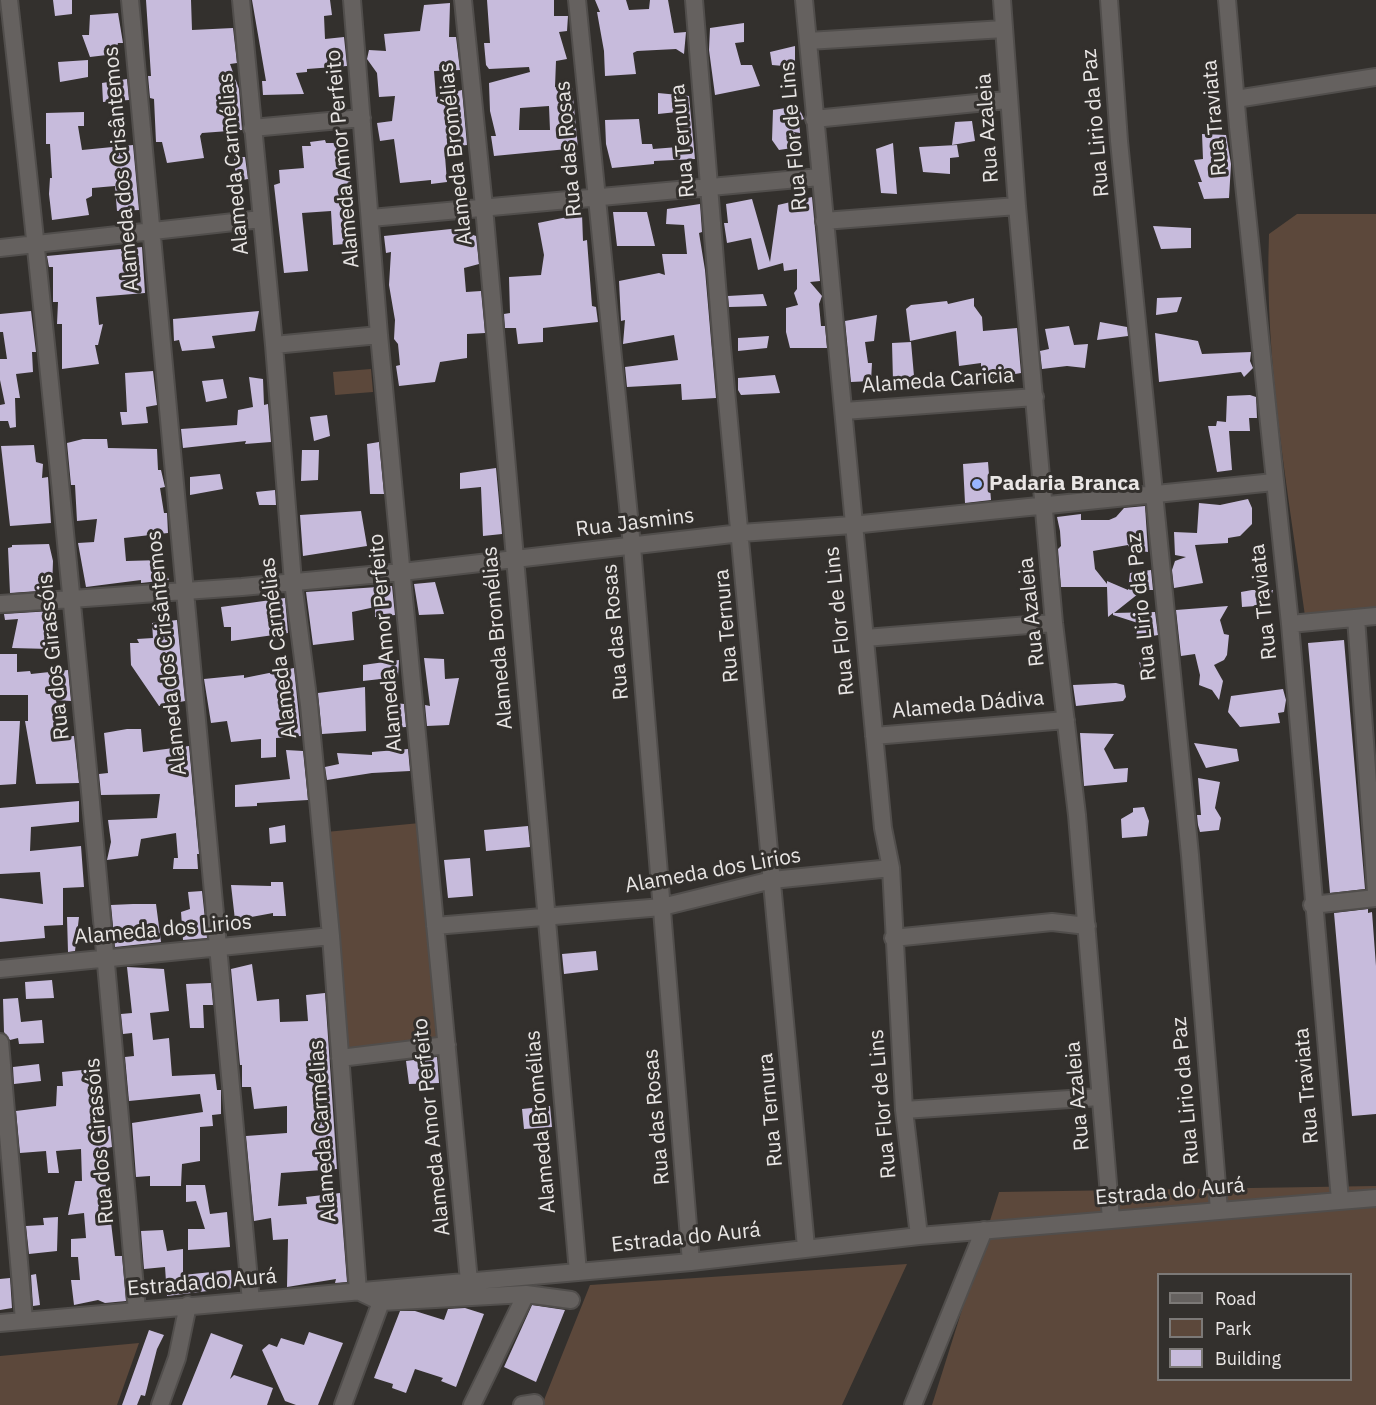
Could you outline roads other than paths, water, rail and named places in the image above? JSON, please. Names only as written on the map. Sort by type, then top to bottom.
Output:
[{"type":"street","name":"Rua dos Girassóis","points":[[9,0],[36,244],[106,958],[137,1311]]},
{"type":"street","name":"Alameda dos Crisântemos","points":[[130,0],[251,1301]]},
{"type":"street","name":"Alameda Carmélias","points":[[242,0],[293,582],[309,705],[331,936],[358,1291]]},
{"type":"street","name":"Alameda Amor Perfeito","points":[[352,0],[379,335],[469,1281]]},
{"type":"street","name":"Alameda Bromélias","points":[[463,0],[484,207],[578,1272]]},
{"type":"street","name":"Rua das Rosas","points":[[578,0],[632,546],[691,1262]]},
{"type":"street","name":"Rua Ternura","points":[[694,0],[806,1247]]},
{"type":"street","name":"Rua Flor de Lins","points":[[804,0],[844,411],[852,525],[883,828],[891,868],[893,939],[904,1110],[919,1236]]},
{"type":"street","name":"Rua Azaleia","points":[[1002,0],[1007,100],[1054,623],[1087,926],[1112,1219]]},
{"type":"street","name":"Rua Lirio da Paz","points":[[1109,0],[1119,141],[1190,855],[1219,1210]]},
{"type":"street","name":"Rua Traviata","points":[[1227,0],[1290,624],[1312,905],[1340,1200]]},
{"type":"street","points":[[808,41],[1004,29]]},
{"type":"street","points":[[1236,99],[1376,77]]},
{"type":"street","points":[[814,119],[1007,100]]},
{"type":"street","points":[[252,128],[362,117]]},
{"type":"street","points":[[371,218],[820,177]]},
{"type":"street","points":[[824,221],[1017,206]]},
{"type":"street","points":[[0,248],[261,219]]},
{"type":"street","points":[[274,345],[379,335]]},
{"type":"street","name":"Alameda Caricia","points":[[844,411],[1035,397]]},
{"type":"street","name":"Rua Jasmins","points":[[0,604],[71,601],[402,572],[741,533],[852,525],[1274,482]]},
{"type":"street","points":[[1290,624],[1376,616]]},
{"type":"street","points":[[1356,618],[1376,893]]},
{"type":"street","points":[[865,638],[1054,623]]},
{"type":"street","name":"Alameda Dádiva","points":[[874,736],[1066,720]]},
{"type":"street","name":"Alameda dos Lirios","points":[[435,926],[662,907],[772,880],[891,868]]},
{"type":"street","points":[[1312,905],[1376,898]]},
{"type":"street","points":[[893,939],[1052,922],[1087,926]]},
{"type":"street","name":"Alameda dos Lirios","points":[[0,969],[331,936]]},
{"type":"street","points":[[0,1042],[1,1076],[24,1320]]},
{"type":"street","points":[[340,1058],[447,1045]]},
{"type":"street","points":[[904,1110],[1100,1096]]},
{"type":"street","name":"Estrada do Aurá","points":[[0,1323],[691,1262],[806,1247],[984,1230],[1376,1198]]},
{"type":"street","points":[[913,1405],[984,1230]]},
{"type":"street","points":[[358,1291],[381,1302],[526,1294],[571,1300]]},
{"type":"street","points":[[472,1405],[526,1294]]},
{"type":"street","points":[[344,1405],[381,1302]]},
{"type":"street","points":[[160,1405],[177,1358],[188,1305]]},
{"type":"place","name":"Padaria Branca","points":[[977,484]]}]
